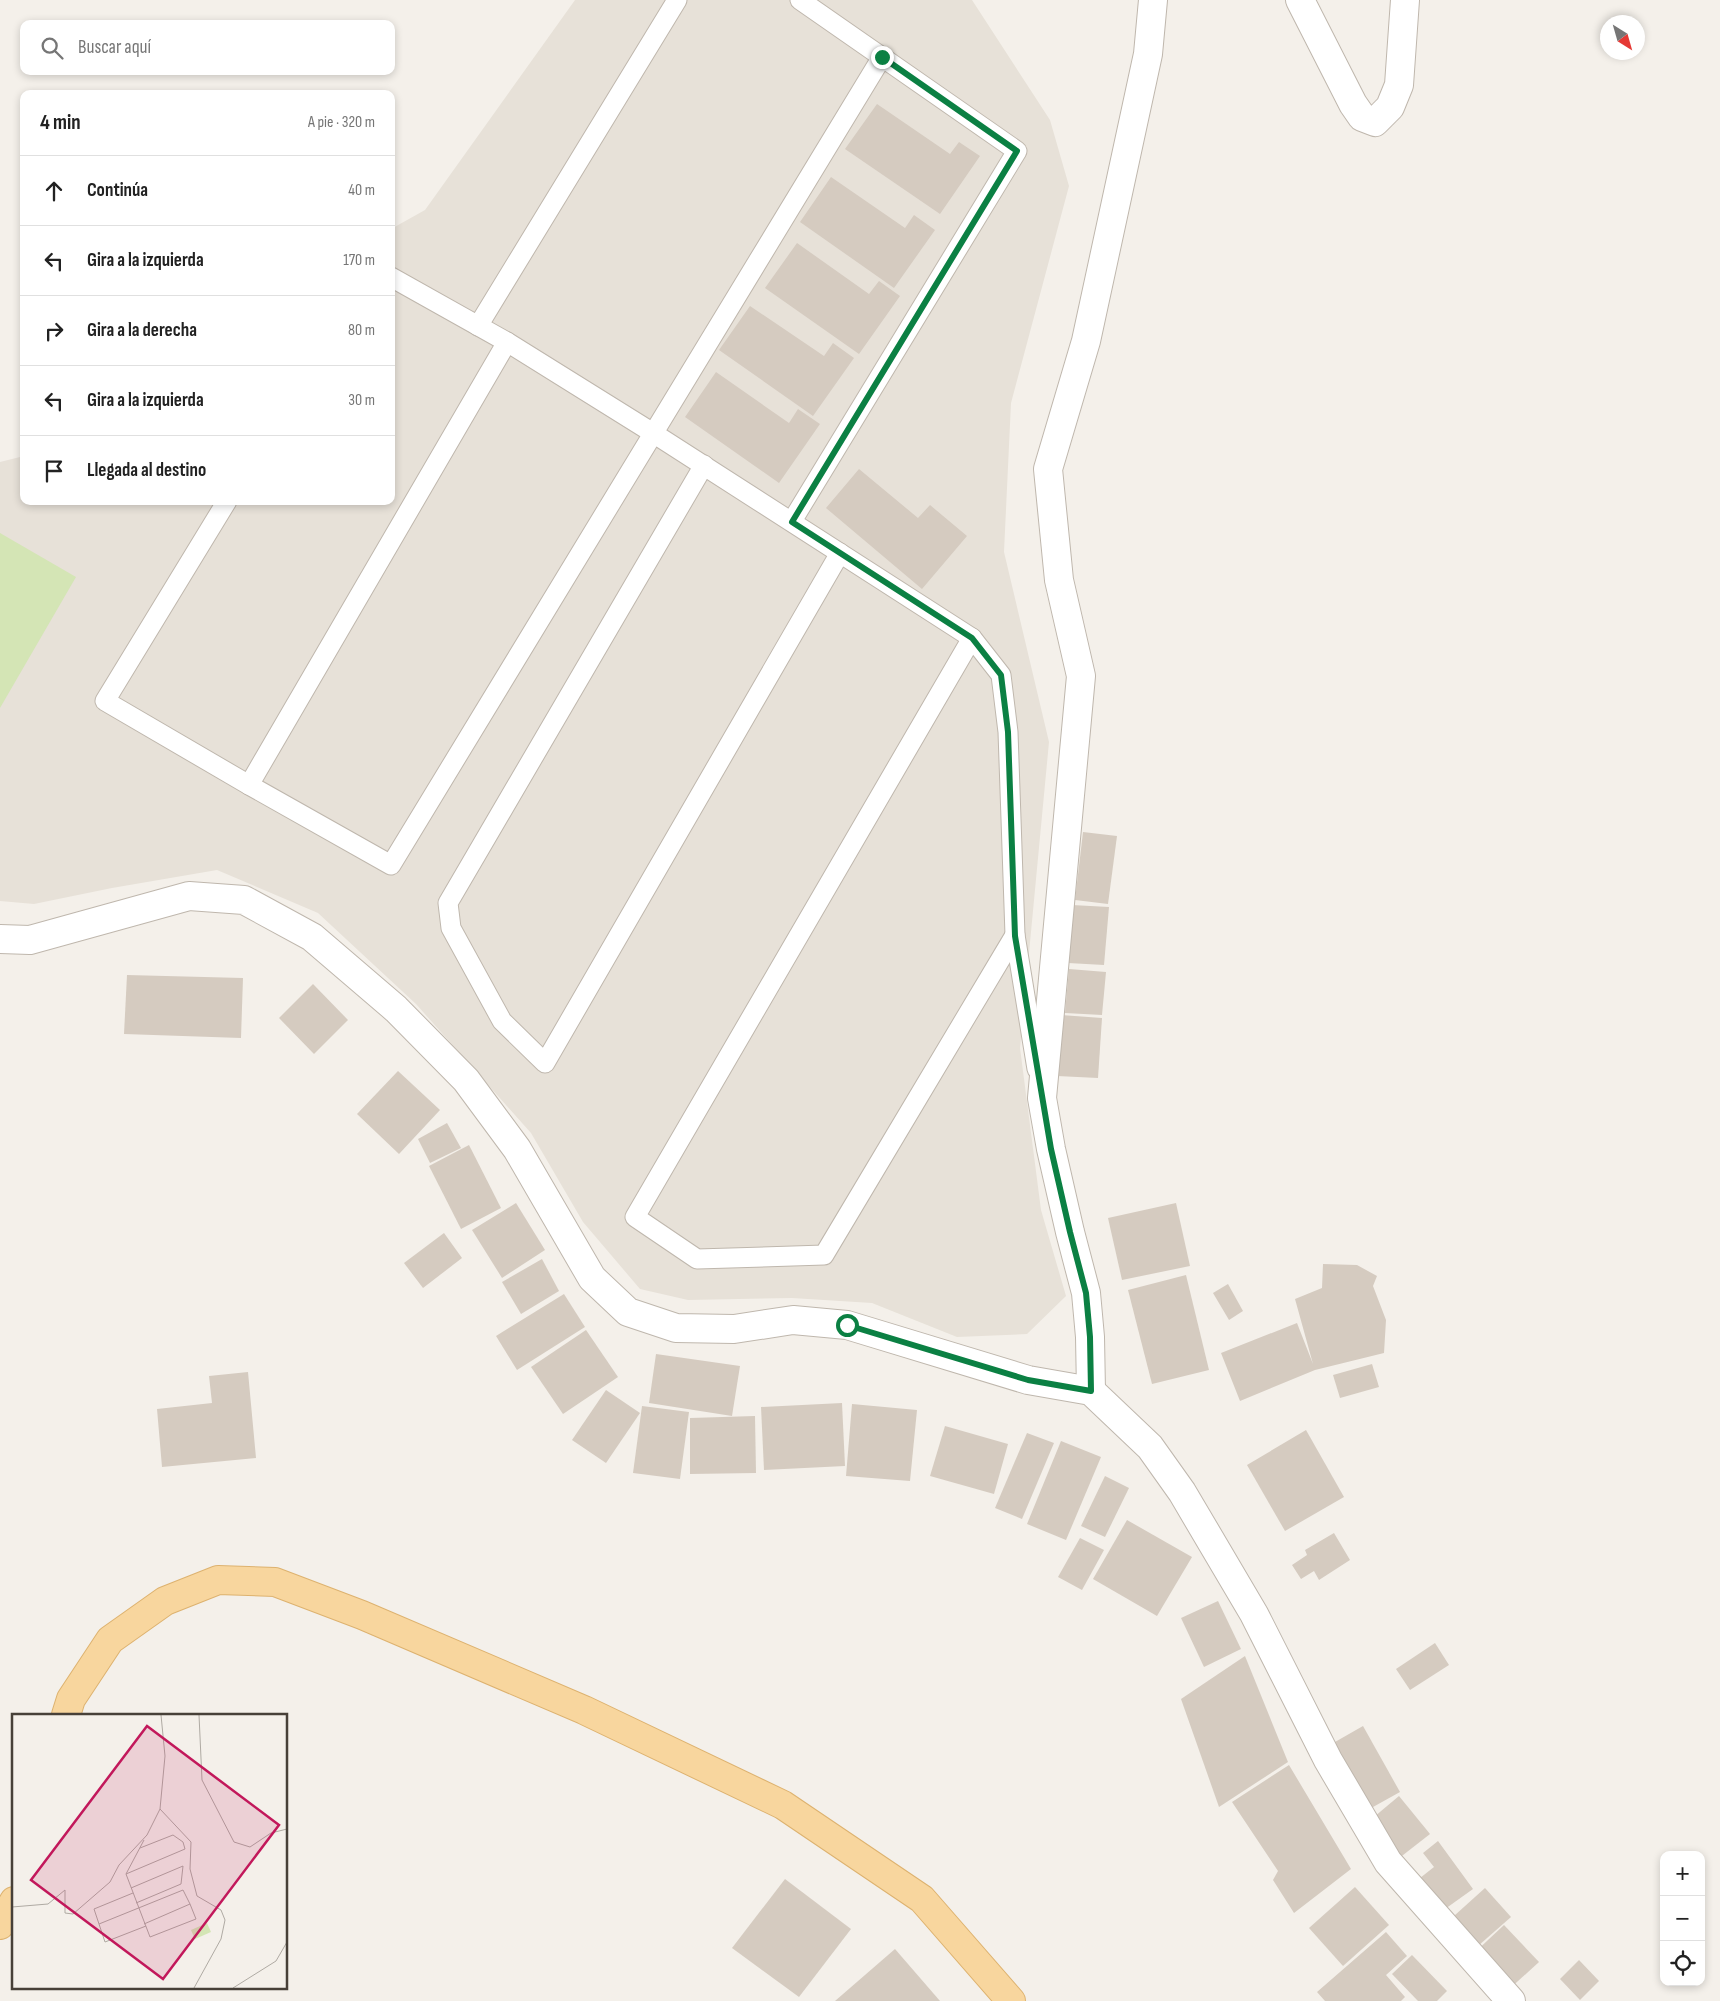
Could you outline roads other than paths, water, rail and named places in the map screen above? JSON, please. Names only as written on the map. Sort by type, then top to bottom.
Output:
[{"type":"main road","points":[[66,1714],[71,1699],[110,1640],[165,1601],[218,1580],[276,1582],[362,1615],[584,1710],[783,1806],[922,1898],[1011,2001]]},
{"type":"main road","points":[[0,1925],[12,1904]]},
{"type":"street","points":[[1091,1391],[1090,1337],[1086,1293],[1061,1195],[1042,1098],[1081,676],[1059,580],[1048,469],[1088,331],[1148,54],[1153,0]]},
{"type":"street","points":[[1300,0],[1353,104],[1362,117],[1375,122],[1390,107],[1399,85],[1405,0]]},
{"type":"street","points":[[0,939],[30,940],[189,896],[244,900],[312,937],[396,1009],[466,1080],[517,1149],[559,1225],[592,1278],[628,1312],[676,1328],[734,1329],[793,1320],[847,1325],[1028,1380],[1091,1391],[1150,1446],[1182,1492],[1254,1614],[1328,1760],[1388,1862],[1511,2001]]},
{"type":"lane","points":[[478,326],[676,0]]},
{"type":"lane","points":[[792,522],[1017,151],[800,0]]},
{"type":"lane","points":[[225,505],[105,701],[391,865],[882,57]]},
{"type":"lane","points":[[395,279],[507,342],[704,465],[972,638],[1001,675],[1008,732],[1015,936],[1042,1098]]},
{"type":"lane","points":[[249,785],[507,342]]},
{"type":"lane","points":[[704,465],[448,903],[451,928],[502,1021],[546,1063],[840,553]]},
{"type":"lane","points":[[972,638],[635,1217],[697,1259],[824,1255],[1015,936]]}]
